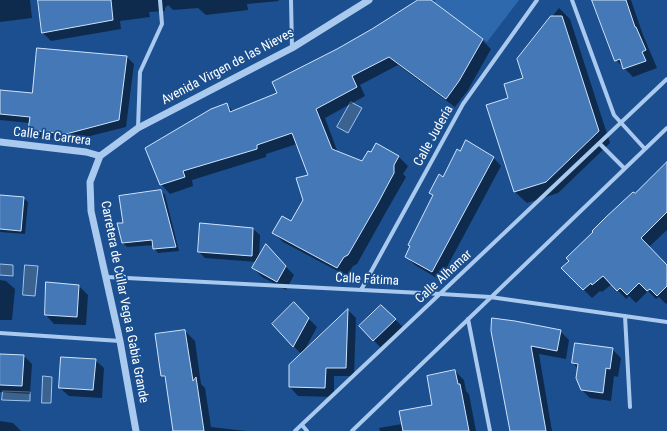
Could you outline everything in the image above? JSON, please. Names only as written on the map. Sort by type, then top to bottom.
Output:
[{"type":"street","points":[[138,128],[140,72],[162,24],[160,0]]},
{"type":"street","points":[[290,0],[292,48]]},
{"type":"street","name":"Avenida Virgen de las Nieves","points":[[100,156],[138,128],[292,48],[369,0]]},
{"type":"street","name":"Calle Judería","points":[[361,290],[463,104],[537,0]]},
{"type":"street","points":[[572,0],[614,115],[644,148]]},
{"type":"street","name":"Calle Alhamar","points":[[295,431],[667,79]]},
{"type":"street","points":[[352,431],[644,148],[667,128]]},
{"type":"street","name":"Calle la Carrera","points":[[0,142],[86,152],[100,156]]},
{"type":"street","points":[[600,144],[624,168]]},
{"type":"street","name":"Carretera de Cúllar Vega a Gabia Grande","points":[[100,156],[90,182],[91,211],[107,277],[136,431]]},
{"type":"street","name":"Calle Fátima","points":[[107,277],[490,297],[667,322]]},
{"type":"street","points":[[625,316],[630,407]]},
{"type":"street","points":[[468,319],[490,431]]},
{"type":"street","points":[[0,333],[120,341]]},
{"type":"street","points":[[302,425],[307,431]]},
{"type":"shaded area","points":[[436,0],[519,0],[487,42],[434,3]]},
{"type":"shaded area","points":[[351,102],[362,108],[348,133],[337,127]]},
{"type":"shaded area","points":[[0,264],[13,265],[13,276],[0,275]]},
{"type":"shaded area","points":[[25,265],[38,266],[35,296],[23,295]]},
{"type":"shaded area","points":[[43,376],[52,377],[51,403],[42,403]]},
{"type":"shaded area","points":[[3,391],[30,392],[30,401],[2,400]]},
{"type":"building","points":[[38,0],[111,0],[113,20],[42,33]]},
{"type":"building","points":[[418,0],[431,0],[483,39],[459,81],[446,99],[389,57],[352,76],[357,87],[316,109],[332,149],[362,161],[368,151],[371,152],[376,143],[399,156],[394,165],[394,173],[378,203],[348,255],[344,257],[337,268],[272,233],[282,216],[291,221],[303,200],[296,178],[308,175],[292,133],[257,145],[257,149],[183,171],[185,177],[160,185],[145,148],[211,109],[227,103],[230,112],[277,93],[272,82],[337,49]]},
{"type":"building","points":[[592,0],[626,0],[635,27],[646,50],[642,52],[646,61],[623,69],[620,59],[615,61]]},
{"type":"building","points":[[551,16],[562,16],[599,131],[546,182],[514,192],[486,105],[508,98],[504,84],[523,78],[517,59]]},
{"type":"building","points":[[37,48],[127,56],[119,120],[66,134],[28,130],[30,117],[0,114],[0,90],[32,93]]},
{"type":"building","points":[[466,140],[494,157],[432,272],[405,257],[410,246],[408,245],[433,195],[429,193],[439,174],[443,177],[457,149],[460,151]]},
{"type":"building","points":[[667,162],[667,212],[641,238],[667,265],[667,286],[657,296],[650,289],[647,291],[639,283],[627,295],[620,288],[617,291],[603,276],[583,290],[561,268],[569,261],[566,258],[606,217],[633,192],[635,193]]},
{"type":"building","points":[[161,190],[176,247],[153,249],[152,240],[122,243],[117,223],[123,223],[119,196]]},
{"type":"building","points":[[0,195],[24,197],[21,231],[0,229]]},
{"type":"building","points":[[200,223],[253,228],[252,256],[198,252]]},
{"type":"building","points":[[266,244],[286,266],[277,282],[252,268]]},
{"type":"building","points":[[46,282],[79,285],[77,317],[45,315]]},
{"type":"building","points":[[294,302],[309,318],[293,347],[272,324]]},
{"type":"building","points":[[381,305],[396,319],[373,341],[359,326]]},
{"type":"building","points":[[348,309],[346,368],[326,368],[325,388],[289,387],[289,365]]},
{"type":"building","points":[[492,318],[561,330],[557,351],[531,346],[546,431],[510,431],[491,331]]},
{"type":"building","points":[[185,330],[193,381],[196,377],[204,431],[173,431],[165,376],[161,376],[155,334]]},
{"type":"building","points":[[575,343],[613,348],[610,369],[606,368],[603,393],[581,390],[576,378],[578,364],[572,363]]},
{"type":"building","points":[[0,354],[24,355],[22,386],[0,385]]},
{"type":"building","points":[[61,357],[96,359],[93,390],[59,388]]},
{"type":"building","points":[[455,370],[458,384],[460,384],[469,431],[403,431],[399,411],[432,405],[427,376]]}]
